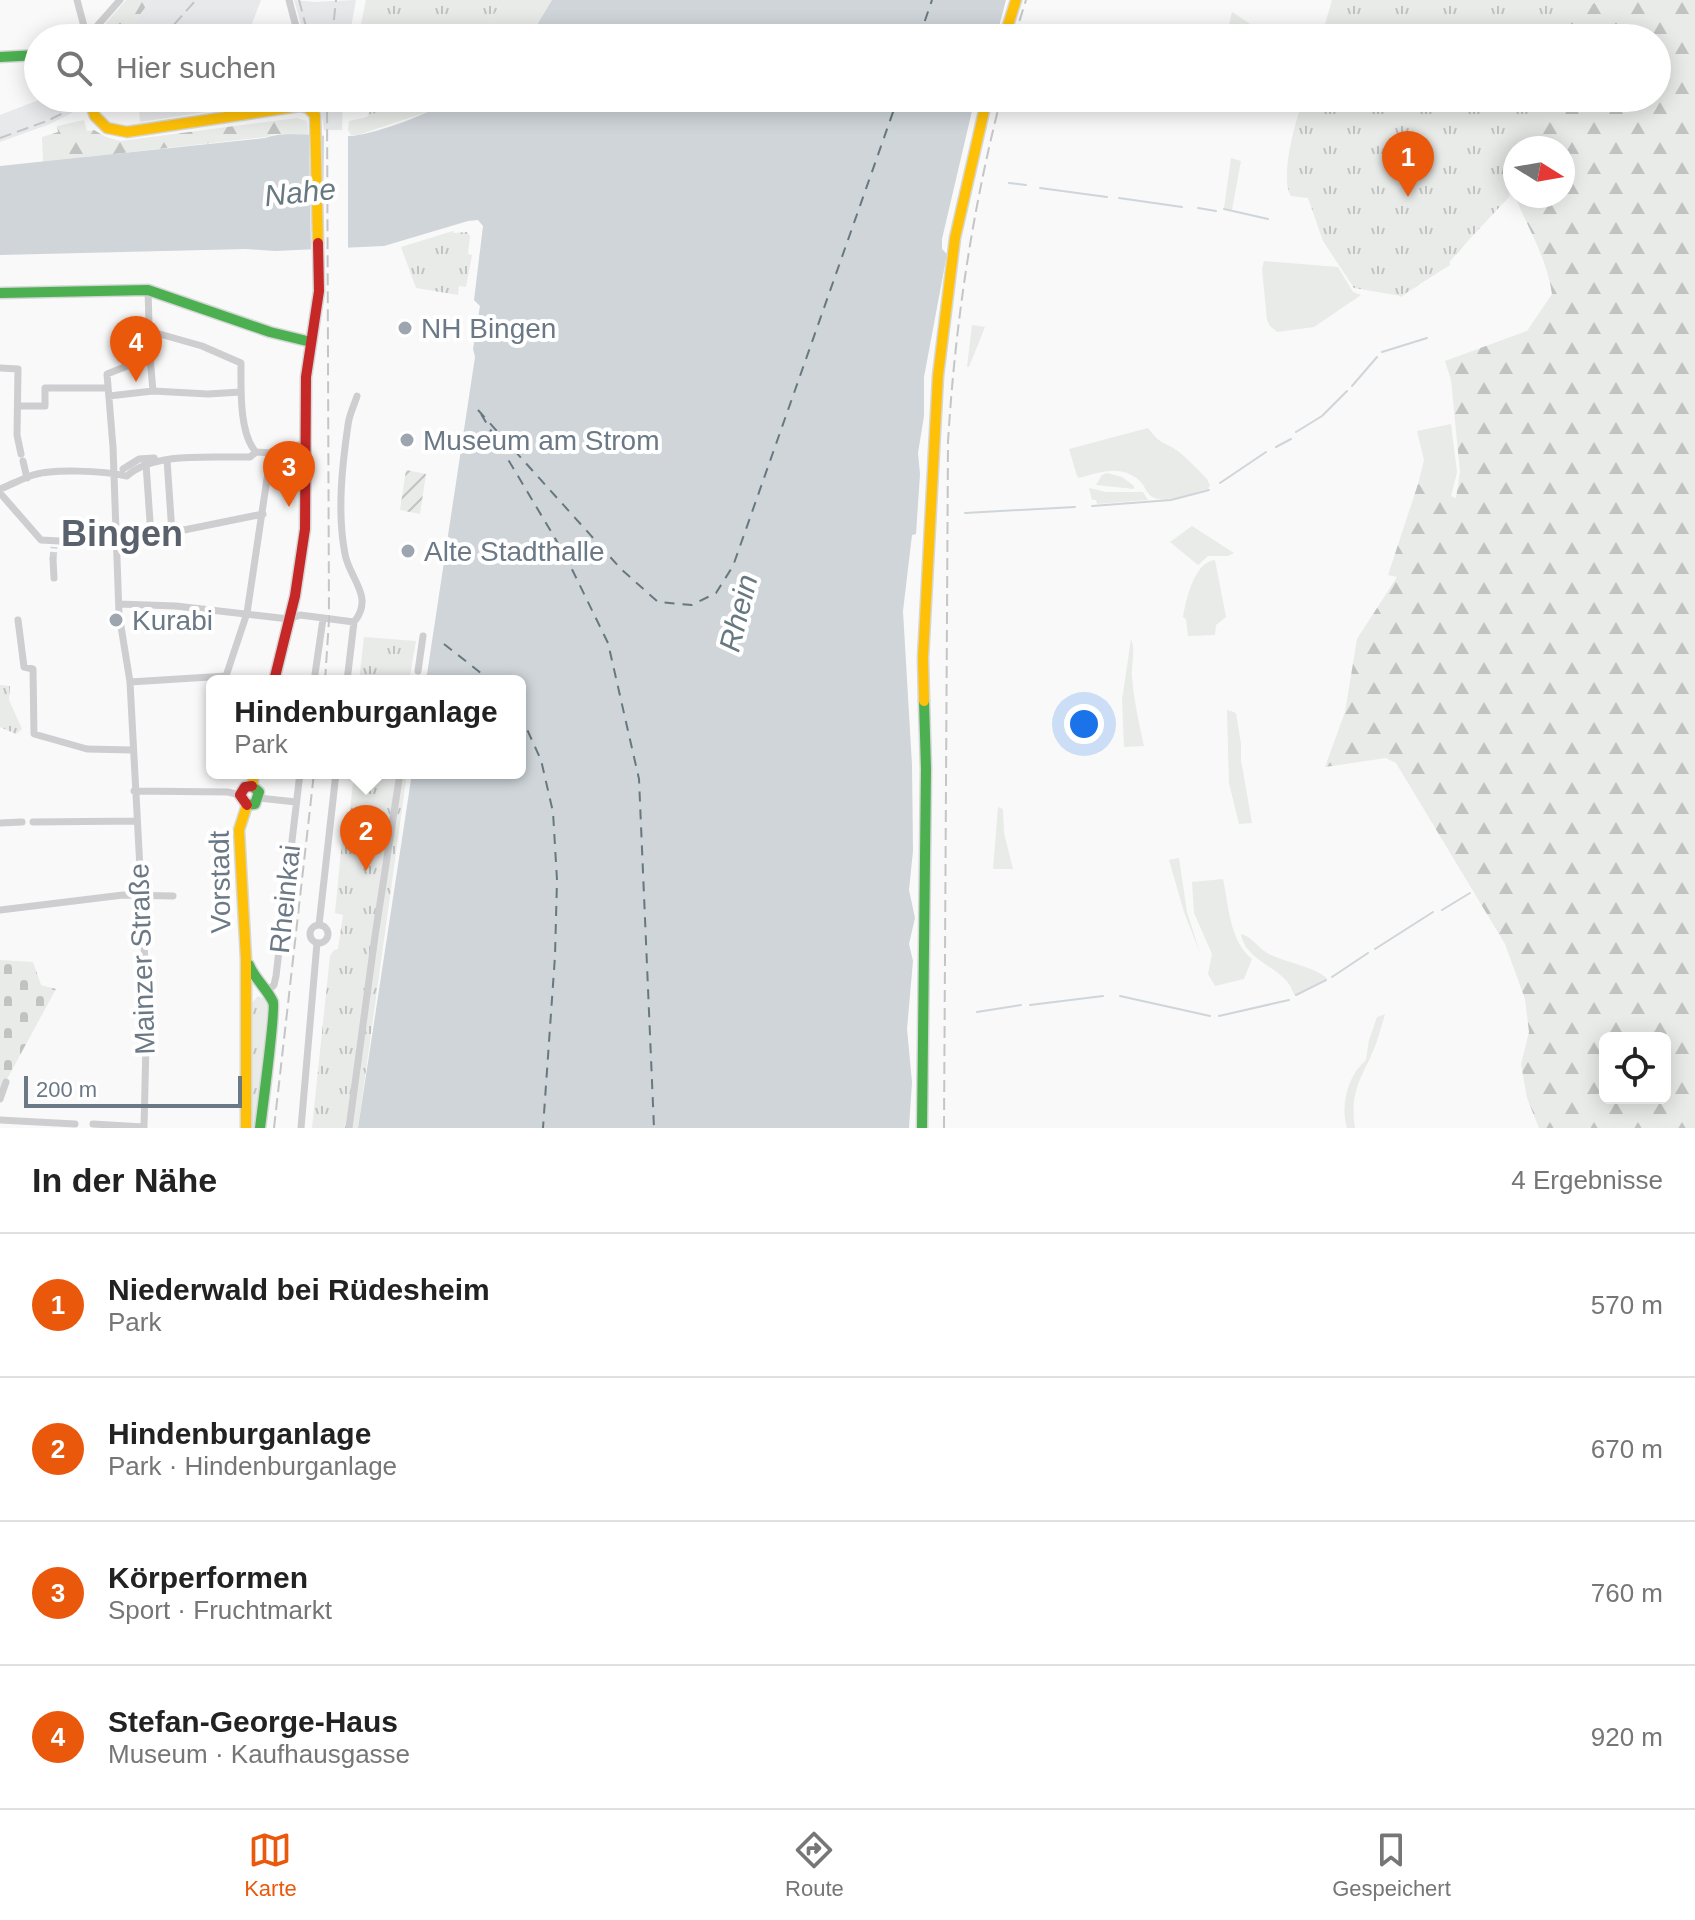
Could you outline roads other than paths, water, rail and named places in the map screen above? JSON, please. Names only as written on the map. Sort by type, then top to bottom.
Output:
[{"type":"main road","points":[[1008,24],[1016,0]]},
{"type":"main road","points":[[0,57],[24,56]]},
{"type":"main road","points":[[93,112],[107,128],[127,132],[260,112]]},
{"type":"main road","points":[[275,675],[304,539],[306,385],[319,291],[314,112]]},
{"type":"main road","points":[[922,1128],[926,829],[923,658],[932,456],[938,376],[955,238],[984,112]]},
{"type":"main road","points":[[0,293],[148,290],[270,332],[311,342]]},
{"type":"main road","points":[[252,786],[253,779]]},
{"type":"main road","points":[[252,786],[259,792],[259,798],[255,804],[244,800],[245,787],[252,786]]},
{"type":"main road","name":"Vorstadt","points":[[244,800],[239,830],[246,959],[246,1128]]},
{"type":"main road","name":"Vorstadt","points":[[246,959],[255,978],[274,1003],[275,1013],[260,1128]]},
{"type":"main road","points":[[246,1004],[250,994],[255,991],[266,992]]},
{"type":"street","points":[[77,0],[83,24]]},
{"type":"street","points":[[99,24],[120,0]]},
{"type":"street","points":[[289,0],[295,24]]},
{"type":"street","points":[[148,290],[153,391]]},
{"type":"street","points":[[151,332],[202,346],[241,363],[241,392],[249,444],[256,452]]},
{"type":"street","points":[[108,392],[107,374],[150,357]]},
{"type":"street","points":[[0,368],[18,369],[17,435],[27,478]]},
{"type":"street","points":[[18,406],[45,406],[45,388],[108,392],[241,392]]},
{"type":"street","name":"Mainzer Straße","points":[[108,392],[119,604],[130,682],[147,1000],[144,1128]]},
{"type":"street","points":[[348,675],[361,594],[358,581],[345,557],[342,493],[347,427],[357,396]]},
{"type":"street","points":[[113,451],[123,464],[139,459],[250,457],[256,452],[307,449]]},
{"type":"street","points":[[226,675],[247,613],[271,452]]},
{"type":"street","points":[[164,460],[146,464],[127,476],[46,474],[27,478],[0,491],[41,540],[54,544],[115,544],[263,514]]},
{"type":"street","points":[[164,460],[172,533]]},
{"type":"street","points":[[146,464],[151,536]]},
{"type":"street","points":[[53,559],[54,578]]},
{"type":"street","points":[[119,604],[289,619],[300,615],[354,622]]},
{"type":"street","points":[[315,675],[323,619]]},
{"type":"street","points":[[18,620],[24,667],[33,669],[34,734],[87,749],[132,750]]},
{"type":"street","points":[[418,671],[423,636]]},
{"type":"street","points":[[130,682],[206,677]]},
{"type":"street","name":"Rheinkai","points":[[266,992],[274,985],[276,976],[299,779]]},
{"type":"street","points":[[319,925],[335,779]]},
{"type":"street","points":[[349,1128],[399,779]]},
{"type":"street","points":[[134,791],[228,792],[244,800]]},
{"type":"street","points":[[259,798],[296,802]]},
{"type":"street","points":[[33,822],[136,821]]},
{"type":"street","points":[[0,823],[22,822]]},
{"type":"street","points":[[0,910],[123,895],[173,896]]},
{"type":"street","points":[[301,1128],[317,943],[310,934],[319,925],[326,928],[328,936],[323,943],[317,943]]},
{"type":"street","points":[[0,1099],[6,1082]]},
{"type":"street","points":[[0,1120],[75,1124]]},
{"type":"street","points":[[93,1124],[144,1128]]},
{"type":"water","points":[[552,0],[1006,0],[1000,24],[537,24]]},
{"type":"water","points":[[427,112],[972,112],[942,239],[942,249],[947,254],[924,377],[916,534],[912,535],[903,611],[912,765],[913,851],[909,890],[915,918],[909,944],[913,961],[907,1029],[912,1082],[909,1128],[358,1128],[411,779],[526,779],[526,675],[427,675],[475,357],[473,349],[480,306],[474,300],[483,226],[478,220],[468,221],[384,246],[275,251],[246,249],[0,255],[0,166],[285,134],[358,135]]},
{"type":"waterway","points":[[1009,183],[1026,185]]},
{"type":"waterway","points":[[1040,188],[1107,197]]},
{"type":"waterway","points":[[1119,198],[1182,207]]},
{"type":"waterway","points":[[1198,208],[1216,211]]},
{"type":"waterway","points":[[1224,209],[1268,219]]},
{"type":"waterway","points":[[1382,352],[1427,338]]},
{"type":"waterway","points":[[1352,386],[1377,357]]},
{"type":"waterway","points":[[1296,432],[1322,416],[1347,391]]},
{"type":"waterway","points":[[1276,447],[1291,439]]},
{"type":"waterway","points":[[1220,483],[1266,452]]},
{"type":"waterway","points":[[1092,506],[1171,500],[1209,490]]},
{"type":"waterway","points":[[965,513],[1075,507]]},
{"type":"waterway","points":[[1442,910],[1470,893]]},
{"type":"waterway","points":[[1375,949],[1433,912]]},
{"type":"waterway","points":[[1332,977],[1368,953]]},
{"type":"waterway","points":[[1296,995],[1326,980]]},
{"type":"waterway","points":[[1030,1005],[1103,996]]},
{"type":"waterway","points":[[1120,996],[1210,1016]]},
{"type":"waterway","points":[[1219,1016],[1289,1000]]},
{"type":"waterway","points":[[977,1012],[1021,1005]]},
{"type":"tunnel","points":[[53,559],[54,547]]},
{"type":"railway","points":[[175,24],[196,0]]},
{"type":"railway","points":[[299,0],[305,24]]},
{"type":"railway","points":[[333,24],[336,0]]},
{"type":"railway","points":[[1018,24],[1026,0]]},
{"type":"railway","points":[[0,138],[65,112]]},
{"type":"railway","points":[[325,675],[329,620],[327,112]]},
{"type":"railway","points":[[944,1128],[948,442],[966,268],[998,112]]},
{"type":"railway","points":[[274,1128],[313,779]]},
{"type":"place","name":"Niederwald bei Rüdesheim","points":[[1408,197]]},
{"type":"place","name":"NH Bingen","points":[[405,328]]},
{"type":"place","name":"Stefan-George-Haus","points":[[136,382]]},
{"type":"place","name":"Museum am Strom","points":[[407,440]]},
{"type":"place","name":"Körperformen","points":[[289,507]]},
{"type":"place","name":"Alte Stadthalle","points":[[408,551]]},
{"type":"place","name":"Kurabi","points":[[116,620]]},
{"type":"place","name":"Hindenburganlage","points":[[366,871]]},
{"type":"district","name":"Bingen","points":[[122,533]]},
{"type":"water label","name":"Nahe","points":[[300,192]]},
{"type":"water label","name":"Rhein","points":[[738,613]]}]
